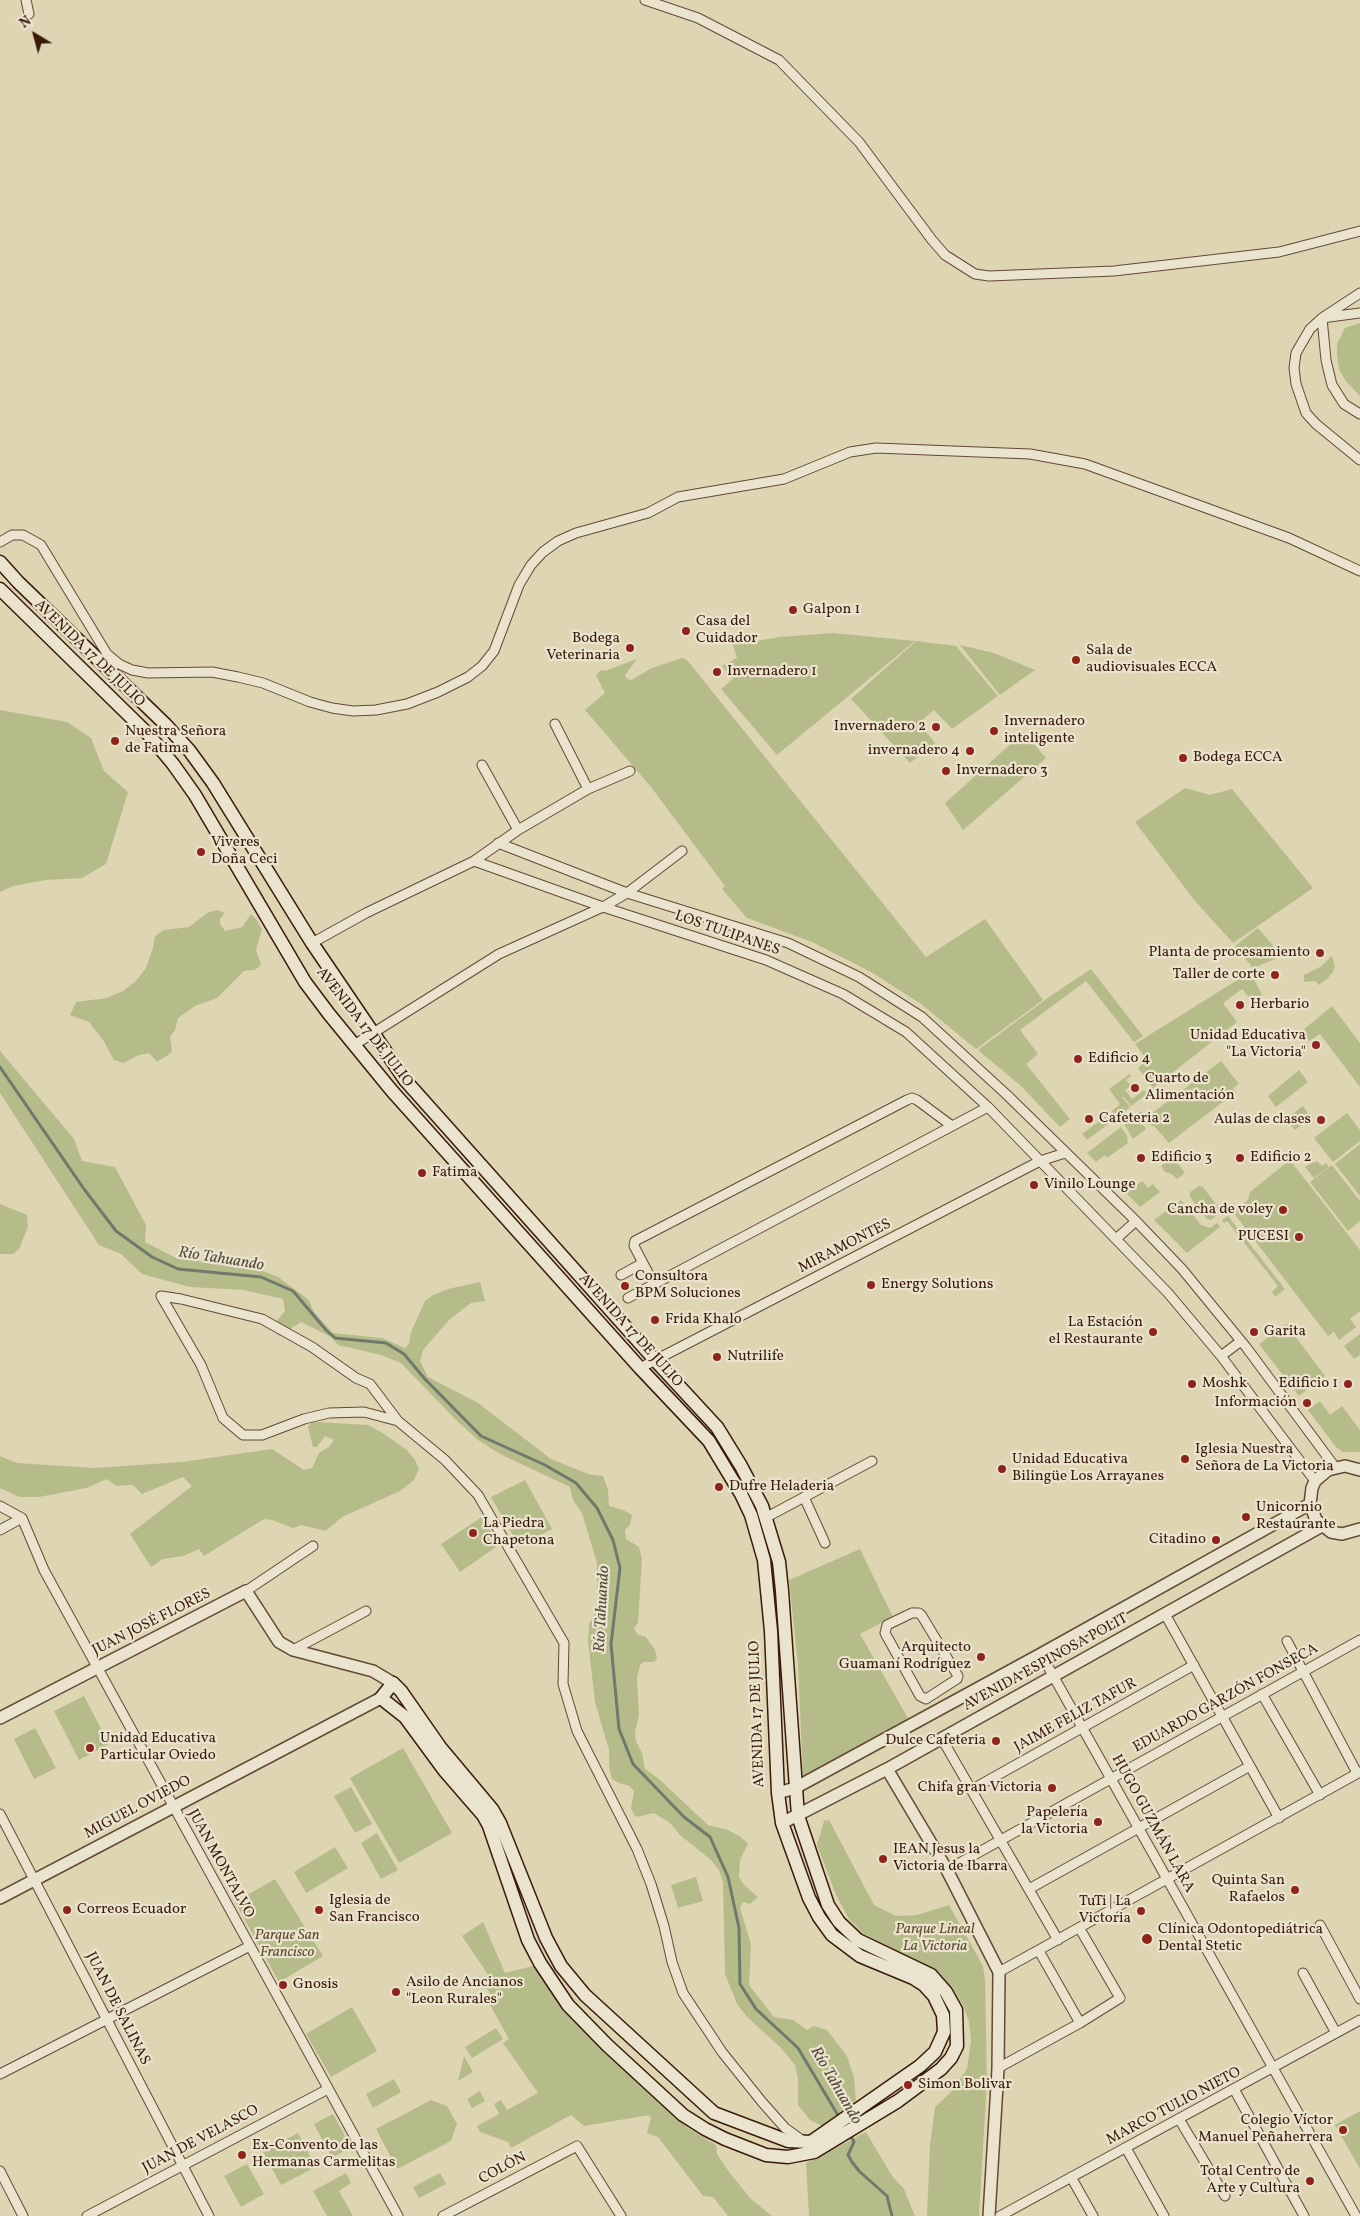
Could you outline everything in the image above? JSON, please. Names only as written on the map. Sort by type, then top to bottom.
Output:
[{"type":"main road","name":"AVENIDA 17 DE JULIO","points":[[0,562],[18,582],[166,725],[189,750],[213,783],[312,944],[404,1080],[717,1427],[729,1444],[762,1506],[779,1562],[782,1580],[798,1816],[828,1905],[839,1922],[858,1940],[931,1975],[946,1992],[956,2010],[957,2046],[951,2058],[919,2087],[788,2157],[766,2154],[705,2129],[683,2115],[606,2045],[568,2005],[540,1963],[528,1940],[489,1826],[483,1815],[444,1770],[405,1716],[381,1698]]},
{"type":"main road","name":"AVENIDA 17 DE JULIO","points":[[0,589],[148,734],[173,764],[195,796],[305,982],[354,1045],[392,1091],[640,1368],[708,1441],[741,1494],[751,1515],[764,1560],[768,1596],[778,1792],[782,1822],[809,1898],[819,1917],[832,1935],[860,1956],[913,1978],[924,1985],[934,1996],[943,2014],[944,2032],[936,2052],[858,2119]]},
{"type":"main road","name":"MIGUEL OVIEDO","points":[[381,1698],[393,1683]]},
{"type":"main road","points":[[393,1683],[408,1698],[440,1747],[496,1815],[546,1938],[569,1977],[592,2002],[714,2113],[788,2141],[810,2146]]},
{"type":"street","points":[[26,0],[29,14]]},
{"type":"street","points":[[645,0],[698,18],[778,60],[859,142],[945,255],[975,274],[989,276],[1133,269],[1279,252],[1360,231]]},
{"type":"street","points":[[1360,293],[1310,328],[1296,353],[1296,384],[1306,413],[1322,430],[1360,460]]},
{"type":"street","points":[[1322,318],[1360,313]]},
{"type":"street","points":[[1322,318],[1326,360],[1332,386],[1344,404],[1360,414]]},
{"type":"street","points":[[0,542],[12,535],[23,535],[34,539],[41,545],[107,654],[132,670],[148,673],[212,672],[263,683],[310,702],[353,711],[376,710],[407,704],[438,692],[468,677],[482,666],[494,651],[519,585],[531,565],[543,552],[558,541],[576,533],[648,513],[678,497],[784,479],[850,452],[876,448],[1030,454],[1085,464],[1289,538],[1360,571]]},
{"type":"street","points":[[555,724],[588,789]]},
{"type":"street","points":[[482,765],[518,830]]},
{"type":"street","points":[[312,944],[366,914],[474,861],[518,830],[588,789],[630,771]]},
{"type":"street","name":"LOS TULIPANES","points":[[498,843],[627,893],[788,943],[859,977],[922,1017],[1006,1094],[1136,1221],[1182,1269],[1240,1341],[1335,1467]]},
{"type":"street","points":[[354,1045],[499,954],[602,907],[627,893],[682,851]]},
{"type":"street","name":"LOS TULIPANES","points":[[474,861],[602,907],[766,960],[844,994],[906,1032],[988,1107],[1168,1292],[1222,1356],[1315,1482]]},
{"type":"street","points":[[654,1284],[634,1246],[635,1241],[912,1098],[952,1126]]},
{"type":"street","points":[[628,1298],[988,1107]]},
{"type":"street","name":"MIRAMONTES","points":[[640,1368],[1040,1161],[1065,1153]]},
{"type":"street","points":[[1116,1239],[1136,1221]]},
{"type":"street","points":[[621,1275],[643,1263]]},
{"type":"street","points":[[398,1421],[364,1412],[329,1413],[304,1419],[262,1435],[243,1435],[223,1418],[201,1365],[161,1296],[181,1299],[262,1319],[312,1347],[356,1378],[370,1384],[398,1421],[445,1460],[478,1495],[564,1643],[563,1684],[577,1731],[637,1849],[651,1884],[664,1926],[672,1962],[683,1993],[722,2052],[785,2128],[810,2146]]},
{"type":"street","points":[[1222,1356],[1240,1341]]},
{"type":"street","points":[[766,1518],[872,1461]]},
{"type":"street","points":[[1360,1470],[1345,1466],[1335,1467],[1321,1475],[1312,1488],[1310,1504],[1312,1512],[1322,1526],[1331,1532],[1342,1534],[1360,1531]]},
{"type":"street","points":[[804,1497],[825,1543]]},
{"type":"street","name":"AVENIDA ESPINOSA POLIT","points":[[778,1792],[795,1788],[1310,1504]]},
{"type":"street","points":[[0,1506],[22,1518]]},
{"type":"street","points":[[0,1530],[22,1518]]},
{"type":"street","name":"JUAN MONTALVO","points":[[22,1518],[44,1570],[398,2216]]},
{"type":"street","name":"AVENIDA ESPINOSA POLIT","points":[[782,1822],[798,1816],[942,1739],[1053,1675],[1322,1526]]},
{"type":"street","name":"JUAN JOSÉ FLORES","points":[[0,1718],[246,1590],[313,1546]]},
{"type":"street","points":[[246,1590],[274,1637],[279,1642],[293,1650],[373,1671],[393,1683]]},
{"type":"street","points":[[293,1650],[366,1611]]},
{"type":"street","points":[[912,1613],[919,1613],[922,1616],[957,1673],[958,1679],[941,1690],[926,1699],[920,1696],[885,1633],[887,1625],[912,1613]]},
{"type":"street","points":[[1165,1614],[1279,1818]]},
{"type":"street","name":"EDUARDO GARZÓN FONSECA","points":[[947,1870],[1360,1640]]},
{"type":"street","points":[[999,1972],[1080,1929],[1359,1772],[1287,1641]]},
{"type":"street","name":"HUGO GUZMÁN LARA","points":[[1041,1654],[1356,2216]]},
{"type":"street","name":"JAIME FELIZ TAFUR","points":[[972,1790],[1194,1665]]},
{"type":"street","points":[[941,1690],[950,1704]]},
{"type":"street","points":[[1262,1694],[1320,1795]]},
{"type":"street","name":"MIGUEL OVIEDO","points":[[0,1898],[381,1698]]},
{"type":"street","points":[[942,1739],[1058,1940]]},
{"type":"street","points":[[1029,1890],[1250,1766]]},
{"type":"street","points":[[887,1769],[947,1870],[999,1972],[998,2068],[989,2216]]},
{"type":"street","name":"JUAN DE SALINAS","points":[[0,1814],[209,2216]]},
{"type":"street","points":[[1320,1925],[1360,1999]]},
{"type":"street","points":[[998,2068],[1080,2023],[1120,1998],[1080,1929]]},
{"type":"street","points":[[0,2074],[250,1946]]},
{"type":"street","points":[[1039,1951],[1080,2023]]},
{"type":"street","points":[[1303,1973],[1336,2033]]},
{"type":"street","name":"MARCO TULIO NIETO","points":[[1000,2216],[1360,2020]]},
{"type":"street","name":"JUAN DE VELASCO","points":[[87,2216],[328,2089]]},
{"type":"street","points":[[1234,2089],[1304,2216]]},
{"type":"street","points":[[1179,2119],[1225,2196]]},
{"type":"street","points":[[785,2128],[788,2141]]},
{"type":"street","name":"COLÓN","points":[[443,2216],[577,2146],[621,2216]]},
{"type":"street","points":[[1126,2148],[1164,2216]]},
{"type":"street","points":[[0,2171],[24,2216]]},
{"type":"street","points":[[1071,2177],[1093,2216]]},
{"type":"green space","points":[[1360,323],[1360,396],[1345,380],[1339,369],[1337,344],[1345,328]]},
{"type":"green space","points":[[833,633],[915,641],[777,755],[721,689],[733,679],[722,666],[737,658],[733,645],[780,637]]},
{"type":"green space","points":[[916,641],[956,646],[998,696],[952,729],[934,710],[919,723],[935,743],[910,763],[851,699]]},
{"type":"green space","points":[[960,645],[994,653],[1035,670],[1000,695]]},
{"type":"green space","points":[[682,658],[687,660],[926,957],[985,919],[1043,1000],[976,1049],[921,1004],[871,972],[812,942],[747,918],[722,889],[725,886],[651,787],[585,710],[605,693],[596,675],[601,670],[605,671],[637,659],[625,675],[627,679],[631,680],[652,668]]},
{"type":"green space","points":[[0,710],[67,722],[91,738],[104,771],[128,792],[106,864],[82,878],[46,880],[13,886],[0,892]]},
{"type":"green space","points":[[1024,732],[1046,758],[963,830],[945,803]]},
{"type":"green space","points":[[1185,788],[1210,795],[1232,789],[1313,888],[1233,943],[1195,901],[1135,822]]},
{"type":"green space","points":[[217,910],[225,913],[220,919],[220,924],[225,931],[242,927],[251,914],[256,919],[262,929],[256,950],[261,965],[255,970],[244,971],[217,998],[195,1006],[178,1018],[175,1030],[170,1037],[172,1052],[165,1057],[157,1062],[149,1053],[139,1055],[124,1063],[114,1060],[103,1040],[89,1022],[70,1015],[76,1002],[107,998],[123,991],[136,981],[146,968],[155,936],[164,930],[189,927],[207,913]]},
{"type":"green space","points":[[1258,928],[1282,956],[1253,968],[1235,946]]},
{"type":"green space","points":[[1332,956],[1335,966],[1327,979],[1319,985],[1315,981],[1304,982],[1304,975],[1320,967]]},
{"type":"green space","points":[[1091,969],[1143,1036],[1134,1042],[1086,981],[1020,1030],[1038,1054],[1026,1064],[1070,1119],[1060,1127],[1021,1086],[978,1050],[1049,997]]},
{"type":"green space","points":[[1250,972],[1262,995],[1255,1005],[1242,989],[1223,1003],[1237,1022],[1153,1088],[1138,1068],[1147,1060],[1135,1044]]},
{"type":"green space","points":[[1332,1006],[1360,1043],[1360,1087],[1320,1034],[1309,1041],[1302,1031]]},
{"type":"green space","points":[[0,1051],[74,1139],[82,1161],[115,1167],[146,1225],[145,1242],[178,1259],[253,1267],[278,1277],[309,1300],[314,1312],[333,1333],[382,1338],[405,1348],[409,1344],[411,1332],[425,1301],[433,1295],[448,1289],[480,1282],[485,1301],[471,1303],[450,1319],[423,1350],[420,1361],[428,1377],[478,1403],[551,1459],[588,1474],[603,1476],[608,1490],[609,1506],[632,1515],[630,1525],[625,1530],[626,1539],[639,1547],[642,1559],[638,1623],[634,1628],[637,1634],[646,1637],[655,1650],[657,1659],[654,1662],[644,1662],[640,1665],[637,1678],[639,1715],[635,1732],[645,1769],[659,1779],[708,1825],[728,1830],[741,1837],[748,1844],[740,1860],[739,1877],[744,1885],[758,1897],[750,1904],[743,1902],[740,1908],[751,1944],[749,1985],[774,2017],[793,2020],[807,2030],[814,2026],[827,2030],[847,2056],[854,2078],[856,2101],[822,2126],[810,2120],[798,2105],[798,2078],[795,2065],[780,2047],[747,2017],[737,2004],[725,1974],[723,1882],[719,1870],[711,1860],[680,1835],[670,1823],[654,1813],[636,1817],[631,1809],[634,1791],[628,1785],[621,1784],[612,1779],[609,1767],[609,1750],[595,1702],[588,1640],[589,1624],[597,1611],[597,1563],[582,1513],[573,1500],[570,1487],[500,1454],[478,1440],[401,1363],[381,1355],[338,1345],[331,1337],[301,1322],[279,1336],[271,1328],[285,1311],[283,1299],[244,1290],[190,1287],[142,1274],[121,1254],[99,1245],[0,1093]]},
{"type":"green space","points":[[1221,1061],[1239,1084],[1233,1088],[1236,1092],[1169,1143],[1154,1126],[1145,1124],[1137,1114],[1141,1111],[1147,1117]]},
{"type":"green space","points":[[1299,1070],[1308,1082],[1276,1107],[1268,1096]]},
{"type":"green space","points":[[1130,1074],[1131,1076],[1126,1080],[1131,1086],[1125,1090],[1132,1099],[1144,1090],[1147,1094],[1131,1106],[1124,1097],[1119,1098],[1123,1098],[1130,1107],[1117,1118],[1111,1112],[1120,1104],[1109,1089]]},
{"type":"green space","points":[[1303,1106],[1311,1118],[1295,1130],[1286,1119]]},
{"type":"green space","points":[[1110,1113],[1115,1119],[1087,1140],[1082,1134]]},
{"type":"green space","points":[[1347,1113],[1360,1130],[1360,1141],[1333,1162],[1314,1138]]},
{"type":"green space","points":[[1136,1115],[1146,1129],[1133,1139],[1124,1124]]},
{"type":"green space","points":[[1121,1127],[1127,1136],[1128,1143],[1107,1158],[1105,1155],[1096,1162],[1087,1153]]},
{"type":"green space","points":[[1360,1144],[1360,1196],[1335,1164]]},
{"type":"green space","points":[[1173,1157],[1185,1173],[1177,1179],[1172,1174],[1165,1172],[1161,1166]]},
{"type":"green space","points":[[1290,1160],[1360,1250],[1360,1311],[1350,1319],[1356,1327],[1339,1340],[1334,1332],[1328,1336],[1233,1212],[1248,1200],[1250,1192]]},
{"type":"green space","points":[[1317,1161],[1322,1166],[1326,1163],[1329,1167],[1314,1178],[1305,1167]]},
{"type":"green space","points":[[1332,1165],[1360,1201],[1360,1221],[1348,1231],[1310,1182]]},
{"type":"green space","points":[[1142,1181],[1148,1188],[1153,1184],[1160,1192],[1140,1207],[1126,1193]]},
{"type":"green space","points":[[1199,1186],[1203,1187],[1221,1211],[1211,1220],[1207,1219],[1190,1197],[1190,1192]]},
{"type":"green space","points":[[1181,1200],[1201,1225],[1210,1228],[1217,1223],[1220,1227],[1187,1253],[1154,1220]]},
{"type":"green space","points":[[0,1204],[27,1215],[28,1227],[19,1249],[13,1254],[0,1254]]},
{"type":"green space","points":[[1228,1216],[1285,1289],[1275,1297],[1272,1292],[1278,1286],[1227,1221],[1224,1223],[1222,1220]]},
{"type":"green space","points":[[1286,1324],[1325,1376],[1299,1396],[1259,1344]]},
{"type":"green space","points":[[1360,1334],[1360,1355],[1354,1359],[1344,1346]]},
{"type":"green space","points":[[1320,1401],[1330,1415],[1342,1406],[1360,1430],[1360,1452],[1343,1452],[1336,1447],[1308,1410]]},
{"type":"green space","points":[[311,1423],[368,1425],[381,1432],[407,1450],[415,1460],[419,1469],[414,1480],[400,1491],[342,1517],[326,1531],[301,1525],[293,1528],[264,1519],[204,1556],[199,1549],[183,1556],[163,1559],[151,1567],[130,1534],[192,1486],[183,1477],[142,1494],[133,1485],[116,1486],[107,1479],[86,1488],[39,1497],[20,1497],[0,1488],[0,1456],[17,1463],[94,1468],[182,1462],[272,1449],[304,1470],[312,1468],[319,1453],[329,1447],[334,1440],[325,1436],[317,1447],[313,1447],[308,1427]]},
{"type":"green space","points":[[525,1480],[552,1529],[519,1546],[491,1497]]},
{"type":"green space","points":[[482,1517],[499,1545],[460,1572],[441,1544]]},
{"type":"green space","points":[[860,1549],[893,1617],[860,1634],[909,1720],[803,1778],[798,1665],[789,1580]]},
{"type":"green space","points":[[84,1696],[109,1744],[79,1760],[54,1711]]},
{"type":"green space","points":[[35,1728],[56,1768],[34,1779],[14,1739]]},
{"type":"green space","points":[[403,1748],[452,1833],[399,1863],[350,1778]]},
{"type":"green space","points":[[351,1787],[372,1824],[355,1833],[334,1796]]},
{"type":"green space","name":"Parque Lineal La Victoria","points":[[829,1820],[874,1905],[896,1916],[917,1915],[949,1905],[983,1966],[985,1980],[987,2080],[979,2216],[927,2216],[930,2145],[935,2107],[951,2092],[967,2069],[971,2041],[969,2022],[963,2005],[953,1988],[939,1972],[864,1934],[849,1919],[836,1895],[817,1845],[824,1821]]},
{"type":"green space","points":[[377,1833],[398,1870],[381,1879],[361,1843]]},
{"type":"green space","points":[[335,1847],[348,1868],[306,1893],[294,1872]]},
{"type":"green space","points":[[696,1877],[703,1901],[678,1908],[671,1885]]},
{"type":"green space","name":"Parque San Francisco","points":[[275,1879],[323,1956],[279,1982],[235,1902]]},
{"type":"green space","points":[[483,1922],[505,1973],[537,1965],[555,1995],[578,2025],[688,2128],[716,2145],[717,2154],[729,2172],[751,2199],[772,2216],[728,2216],[713,2197],[703,2196],[658,2137],[647,2133],[651,2118],[649,2115],[584,2126],[571,2115],[511,2148],[508,2142],[480,2132],[477,2126],[499,2114],[494,2104],[501,2100],[507,2110],[538,2093],[503,2043],[509,2039],[490,2005],[495,2002],[485,1985],[489,1976],[462,1936]]},
{"type":"green space","points":[[352,2007],[377,2051],[331,2077],[306,2034]]},
{"type":"green space","points":[[496,2028],[503,2039],[472,2058],[465,2047]]},
{"type":"green space","points":[[464,2056],[473,2072],[458,2081]]},
{"type":"green space","points":[[394,2079],[401,2092],[373,2108],[366,2094]]},
{"type":"green space","points":[[480,2091],[485,2101],[472,2108],[467,2099]]},
{"type":"green space","points":[[431,2100],[447,2106],[457,2124],[451,2141],[397,2169],[376,2129]]},
{"type":"green space","points":[[1360,2111],[1360,2169],[1335,2125]]},
{"type":"green space","points":[[333,2114],[351,2147],[332,2158],[314,2124]]},
{"type":"green space","points":[[866,2132],[892,2176],[904,2189],[915,2216],[809,2216],[806,2163]]},
{"type":"green space","points":[[298,2133],[316,2167],[281,2185],[263,2152]]},
{"type":"green space","points":[[247,2164],[264,2194],[241,2207],[224,2176]]},
{"type":"green space","points":[[346,2173],[351,2183],[339,2191],[353,2216],[327,2216],[313,2191]]},
{"type":"green space","points":[[440,2173],[446,2184],[419,2198],[413,2187]]},
{"type":"waterway","name":"Río Tahuando","points":[[0,1067],[84,1189],[116,1231],[152,1257],[178,1269],[261,1277],[293,1291],[335,1338],[386,1343],[404,1354],[424,1378],[481,1436],[545,1465],[576,1483],[597,1508],[613,1540],[620,1568],[611,1644],[619,1729],[633,1764],[684,1817],[710,1837],[728,1877],[739,1928],[740,1984],[756,2009],[798,2048],[839,2117]]},
{"type":"waterway","name":"Río Tahuando","points":[[849,2133],[854,2142],[848,2155],[859,2171],[887,2196],[892,2216]]},
{"type":"place","name":"Galpon 1","points":[[793,610]]},
{"type":"place","name":"Casa del Cuidador","points":[[686,631]]},
{"type":"place","name":"Bodega Veterinaria","points":[[630,648]]},
{"type":"place","name":"Sala de audiovisuales ECCA","points":[[1076,660]]},
{"type":"place","name":"Invernadero 1","points":[[717,672]]},
{"type":"place","name":"Invernadero 2","points":[[936,727]]},
{"type":"place","name":"Invernadero inteligente","points":[[994,731]]},
{"type":"place","name":"Nuestra Señora de Fatima","points":[[115,741]]},
{"type":"place","name":"invernadero 4","points":[[970,751]]},
{"type":"place","name":"Bodega ECCA","points":[[1183,758]]},
{"type":"place","name":"Invernadero 3","points":[[946,771]]},
{"type":"place","name":"Viveres Doña Ceci","points":[[201,852]]},
{"type":"place","name":"Planta de procesamiento","points":[[1320,953]]},
{"type":"place","name":"Taller de corte","points":[[1275,975]]},
{"type":"place","name":"Herbario","points":[[1240,1005]]},
{"type":"place","name":"Unidad Educativa \"La Victoria\"","points":[[1316,1045]]},
{"type":"place","name":"Edificio 4","points":[[1078,1059]]},
{"type":"place","name":"Cuarto de Alimentación","points":[[1135,1088]]},
{"type":"place","name":"Cafeteria 2","points":[[1089,1119]]},
{"type":"place","name":"Aulas de clases","points":[[1321,1120]]},
{"type":"place","name":"Edificio 3","points":[[1141,1158]]},
{"type":"place","name":"Edificio 2","points":[[1240,1158]]},
{"type":"place","name":"Fatima","points":[[422,1173]]},
{"type":"place","name":"Vinilo Lounge","points":[[1034,1185]]},
{"type":"place","name":"Cancha de voley","points":[[1283,1210]]},
{"type":"place","name":"PUCESI","points":[[1299,1237]]},
{"type":"place","name":"Energy Solutions","points":[[871,1285]]},
{"type":"place","name":"Consultora BPM Soluciones","points":[[625,1286]]},
{"type":"place","name":"Frida Khalo","points":[[655,1320]]},
{"type":"place","name":"La Estación el Restaurante","points":[[1153,1332]]},
{"type":"place","name":"Garita","points":[[1254,1332]]},
{"type":"place","name":"Nutrilife","points":[[717,1357]]},
{"type":"place","name":"Moshk","points":[[1192,1384]]},
{"type":"place","name":"Edificio 1","points":[[1348,1384]]},
{"type":"place","name":"Información","points":[[1307,1403]]},
{"type":"place","name":"Iglesia Nuestra Señora de La Victoria","points":[[1185,1459]]},
{"type":"place","name":"Unidad Educativa Bilingüe Los Arrayanes","points":[[1002,1469]]},
{"type":"place","name":"Dufre Heladeria","points":[[719,1487]]},
{"type":"place","name":"Unicornio Restaurante","points":[[1246,1517]]},
{"type":"place","name":"La Piedra Chapetona","points":[[473,1533]]},
{"type":"place","name":"Citadino","points":[[1216,1540]]},
{"type":"place","name":"Arquitecto Guamaní Rodríguez","points":[[981,1657]]},
{"type":"place","name":"Dulce Cafeteria","points":[[996,1741]]},
{"type":"place","name":"Unidad Educativa Particular Oviedo","points":[[90,1748]]},
{"type":"place","name":"Chifa gran Victoria","points":[[1052,1788]]},
{"type":"place","name":"Papelería la Victoria","points":[[1098,1822]]},
{"type":"place","name":"IEAN Jesus la Victoria de Ibarra","points":[[883,1859]]},
{"type":"place","name":"Quinta San Rafaelos","points":[[1295,1890]]},
{"type":"place","name":"Correos Ecuador","points":[[67,1910]]},
{"type":"place","name":"Iglesia de San Francisco","points":[[319,1910]]},
{"type":"place","name":"TuTi | La Victoria","points":[[1141,1911]]},
{"type":"place","name":"Clínica Odontopediátrica Dental Stetic","points":[[1147,1939]]},
{"type":"place","name":"Gnosis","points":[[283,1985]]},
{"type":"place","name":"Asilo de Ancianos \"Leon Rurales\"","points":[[396,1992]]},
{"type":"place","name":"Simon Bolivar","points":[[908,2085]]},
{"type":"place","name":"Colegio Víctor Manuel Peñaherrera","points":[[1343,2130]]},
{"type":"place","name":"Ex-Convento de las Hermanas Carmelitas","points":[[242,2155]]},
{"type":"place","name":"Total Centro de Arte y Cultura","points":[[1310,2181]]}]
